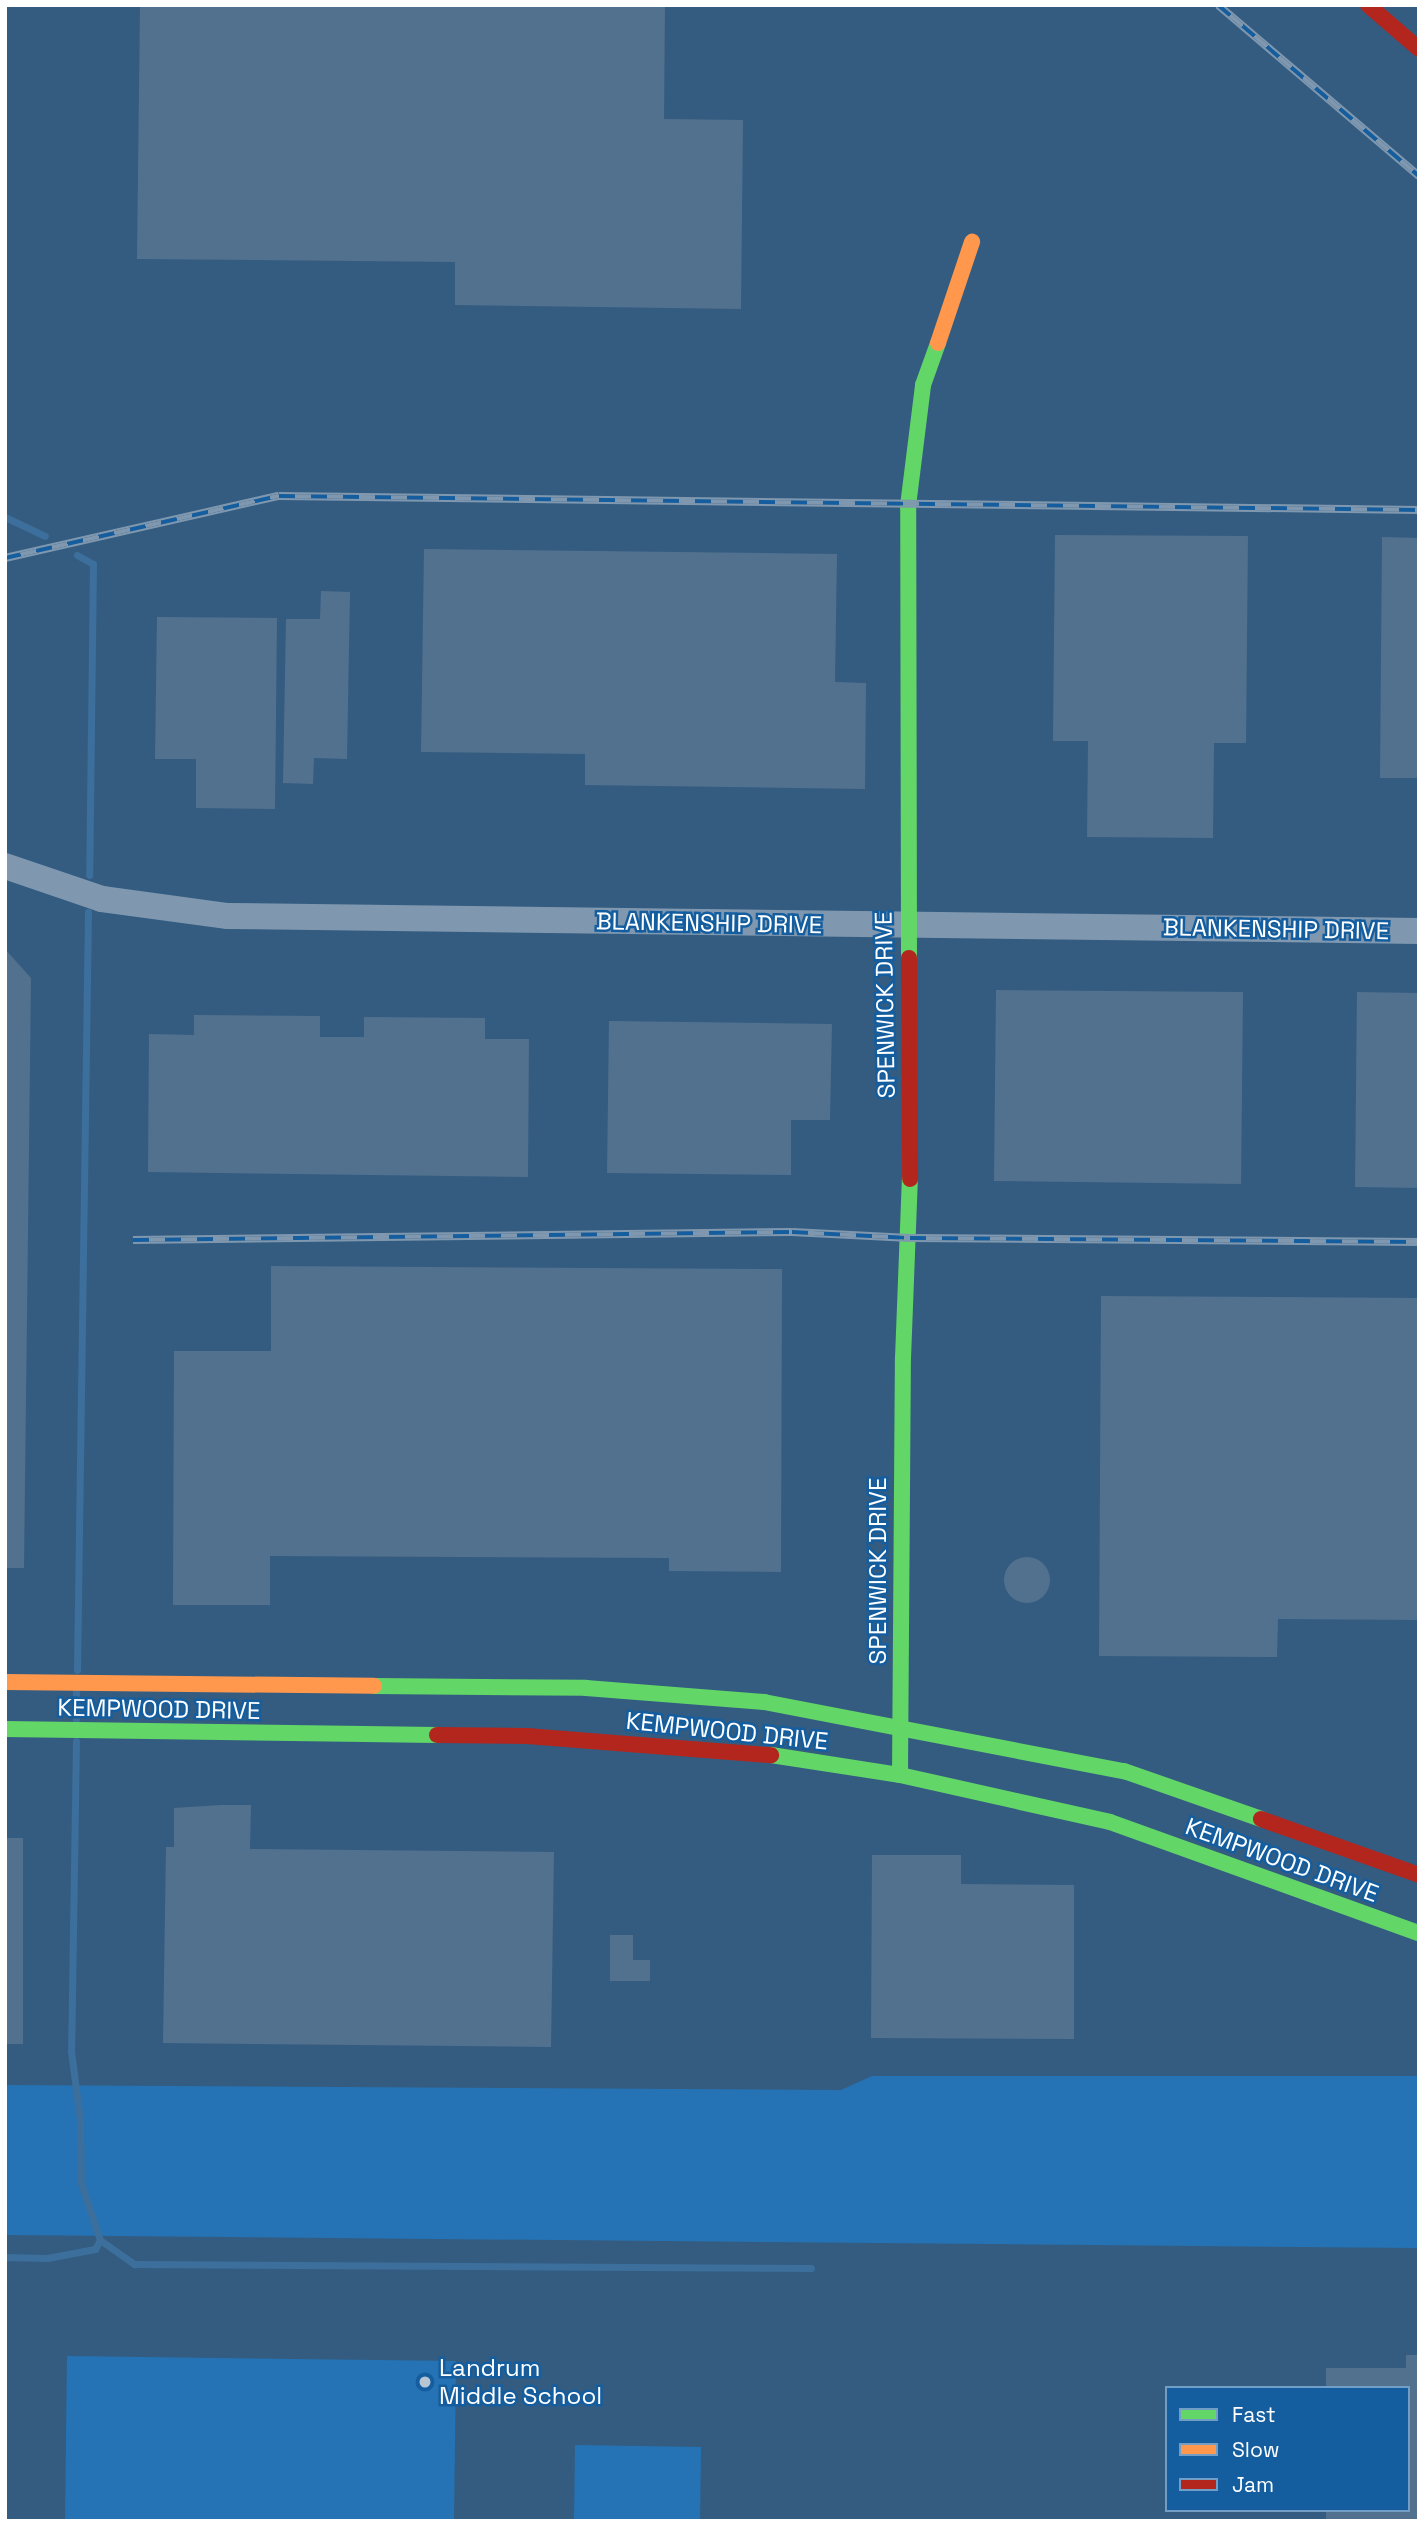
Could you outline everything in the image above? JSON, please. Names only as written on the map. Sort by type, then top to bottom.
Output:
[{"type":"main road","points":[[1368,5],[1419,49]]},
{"type":"main road","name":"SPENWICK DRIVE","points":[[900,1775],[902,1372],[909,1238],[908,506],[923,385],[972,242]]},
{"type":"main road","name":"KEMPWOOD DRIVE","points":[[5,1682],[451,1693],[586,1688],[764,1702],[901,1726],[1124,1771],[1419,1875]]},
{"type":"main road","name":"KEMPWOOD DRIVE","points":[[5,1730],[451,1729],[737,1750],[900,1775],[1110,1822],[1419,1933]]},
{"type":"street","name":"BLANKENSHIP DRIVE","points":[[5,866],[102,899],[228,916],[907,927],[1419,931]]},
{"type":"shaded area","points":[[872,2076],[1419,2076],[1419,2248],[5,2235],[5,2085],[841,2090]]},
{"type":"shaded area","points":[[67,2356],[456,2361],[454,2521],[65,2521]]},
{"type":"shaded area","points":[[575,2445],[701,2447],[700,2521],[574,2521]]},
{"type":"building","points":[[140,5],[665,5],[664,119],[743,120],[741,309],[455,305],[455,262],[137,259]]},
{"type":"building","points":[[1055,535],[1248,536],[1246,743],[1214,743],[1213,838],[1087,837],[1088,741],[1053,741]]},
{"type":"building","points":[[1382,537],[1419,538],[1419,778],[1380,778]]},
{"type":"building","points":[[424,549],[837,554],[835,682],[866,683],[865,789],[585,785],[585,754],[421,752]]},
{"type":"building","points":[[321,591],[350,592],[347,759],[314,758],[313,784],[283,783],[286,619],[320,619]]},
{"type":"building","points":[[157,617],[277,618],[275,809],[196,808],[196,759],[155,759]]},
{"type":"building","points":[[5,949],[31,978],[24,1568],[5,1568]]},
{"type":"building","points":[[996,990],[1243,992],[1241,1184],[994,1181]]},
{"type":"building","points":[[1357,992],[1419,993],[1419,1188],[1355,1187]]},
{"type":"building","points":[[194,1015],[320,1016],[320,1037],[364,1037],[364,1017],[485,1018],[485,1039],[529,1039],[528,1177],[148,1172],[149,1034],[194,1035]]},
{"type":"building","points":[[609,1021],[832,1024],[830,1120],[791,1120],[791,1175],[607,1173]]},
{"type":"building","points":[[271,1266],[782,1269],[781,1572],[669,1571],[669,1558],[270,1556],[270,1605],[173,1605],[174,1351],[271,1351]]},
{"type":"building","points":[[1101,1296],[1419,1298],[1419,1620],[1278,1619],[1277,1657],[1099,1656]]},
{"type":"building","points":[[1027,1557],[1043,1564],[1050,1580],[1043,1596],[1027,1603],[1011,1596],[1004,1580],[1011,1564]]},
{"type":"building","points":[[251,1805],[250,1849],[554,1852],[551,2047],[163,2043],[166,1847],[174,1847],[174,1808]]},
{"type":"building","points":[[5,1838],[23,1838],[23,2044],[5,2044]]},
{"type":"building","points":[[872,1855],[961,1855],[961,1884],[1074,1885],[1074,2039],[871,2038]]},
{"type":"building","points":[[610,1935],[633,1935],[633,1960],[650,1960],[650,1981],[610,1981]]},
{"type":"building","points":[[1406,2355],[1419,2355],[1419,2521],[1326,2521],[1326,2512],[1410,2512],[1410,2386],[1326,2386],[1326,2368],[1406,2368]]},
{"type":"waterway","points":[[5,517],[45,536]]},
{"type":"waterway","points":[[77,555],[93,564],[89,875]]},
{"type":"waterway","points":[[77,1670],[88,912]]},
{"type":"waterway","points":[[76,1692],[76,1719]]},
{"type":"waterway","points":[[76,1741],[71,2051],[80,2120],[81,2183],[100,2240],[134,2264],[811,2268]]},
{"type":"waterway","points":[[5,2257],[47,2258],[95,2249],[100,2240]]},
{"type":"railway","points":[[1218,5],[1419,176]]},
{"type":"railway","points":[[5,558],[279,496],[1419,510]]},
{"type":"railway","points":[[133,1240],[792,1232],[910,1238],[1419,1242]]},
{"type":"traffic: fast","points":[[909,958],[908,506],[923,385],[938,343]]},
{"type":"traffic: fast","points":[[900,1775],[903,1358],[910,1179]]},
{"type":"traffic: fast","points":[[374,1686],[586,1688],[764,1702],[1124,1771],[1261,1819]]},
{"type":"traffic: fast","points":[[5,1729],[437,1735]]},
{"type":"traffic: fast","points":[[771,1755],[900,1775],[1110,1822],[1419,1933]]},
{"type":"traffic: slow","points":[[938,343],[972,242]]},
{"type":"traffic: slow","points":[[5,1682],[374,1686]]},
{"type":"traffic: jam","points":[[1368,5],[1419,49]]},
{"type":"traffic: jam","points":[[909,958],[910,1179]]},
{"type":"traffic: jam","points":[[437,1735],[527,1736],[771,1755]]},
{"type":"traffic: jam","points":[[1261,1819],[1419,1875]]},
{"type":"place","name":"Landrum Middle School","points":[[425,2382]]}]
